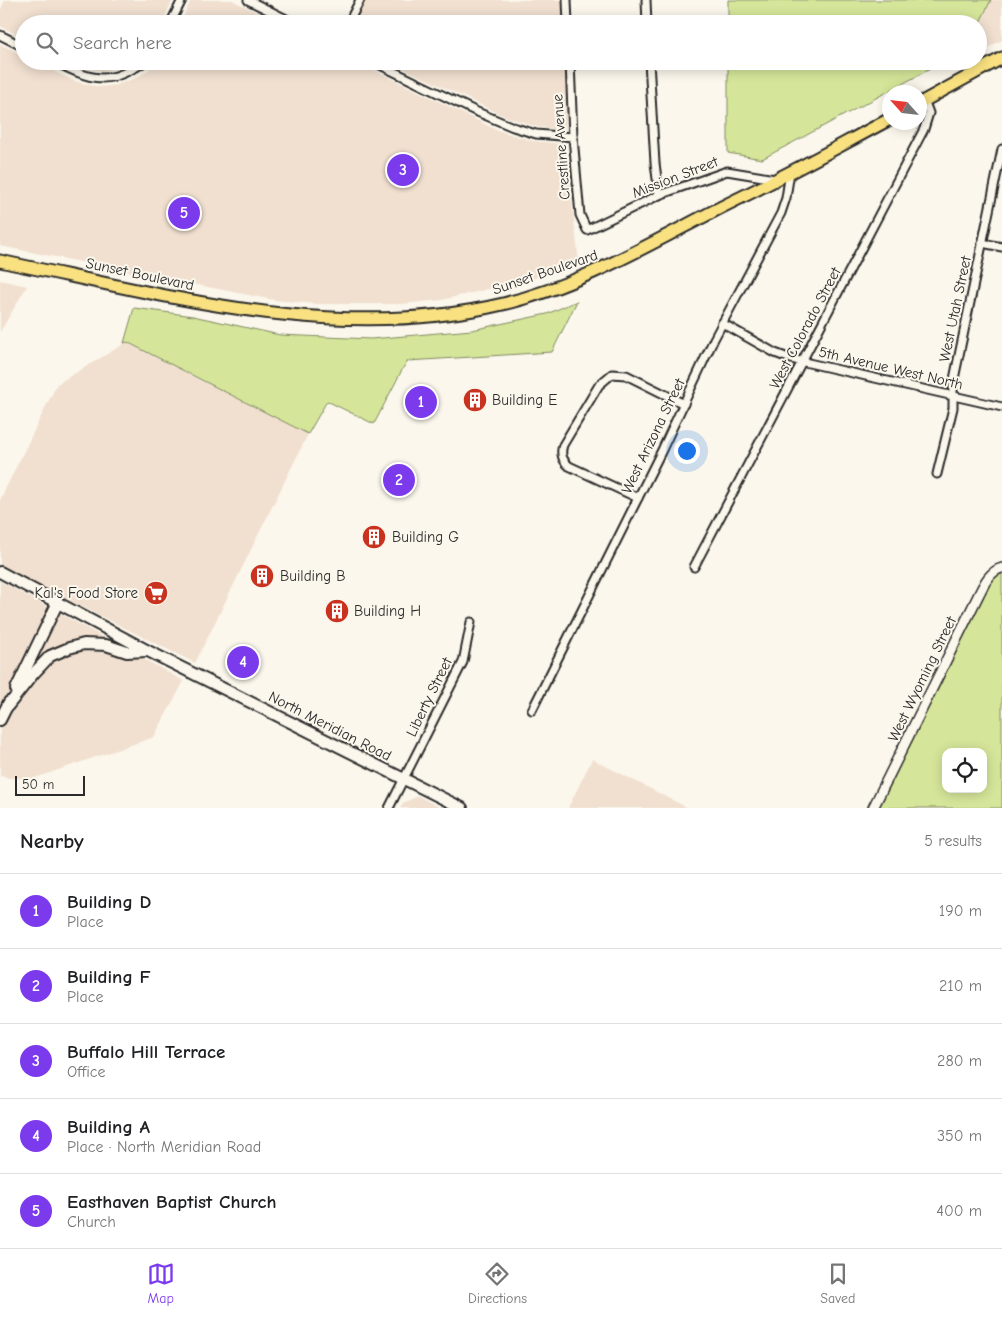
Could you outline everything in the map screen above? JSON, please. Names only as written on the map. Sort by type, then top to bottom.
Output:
[{"type":"main road","points":[[987,66],[1002,58]]},
{"type":"main road","points":[[927,98],[980,70]]},
{"type":"main road","name":"Sunset Boulevard","points":[[0,261],[258,312],[336,319],[395,320],[452,314],[504,304],[565,284],[623,258],[882,123]]},
{"type":"main road","name":"North Meridian Road","points":[[0,572],[148,650],[462,808]]},
{"type":"main road","points":[[0,720],[58,602]]},
{"type":"main road","points":[[6,707],[50,656],[69,648],[84,644],[106,645],[127,652],[148,650]]},
{"type":"street","points":[[174,15],[182,0]]},
{"type":"street","points":[[248,0],[278,15]]},
{"type":"street","points":[[352,15],[360,0]]},
{"type":"street","points":[[567,0],[568,15]]},
{"type":"street","points":[[646,0],[647,15]]},
{"type":"street","points":[[0,35],[15,42]]},
{"type":"street","points":[[72,70],[87,77],[105,79],[130,70]]},
{"type":"street","points":[[391,70],[475,111],[513,127],[536,134],[573,137]]},
{"type":"street","name":"Crestline Avenue","points":[[570,70],[573,137],[580,215],[587,230]]},
{"type":"street","points":[[650,70],[659,195]]},
{"type":"street","name":"West Colorado Street","points":[[694,568],[923,130]]},
{"type":"street","name":"West Utah Street","points":[[937,474],[954,408],[953,384],[1002,149]]},
{"type":"street","name":"Mission Street","points":[[587,230],[659,195],[727,171],[778,179]]},
{"type":"street","name":"West Arizona Street","points":[[532,710],[638,498],[722,323],[781,213],[786,198],[790,172]]},
{"type":"street","points":[[982,243],[1002,247]]},
{"type":"street","name":"5th Avenue West North","points":[[722,323],[775,352],[803,362],[1002,407]]},
{"type":"street","points":[[638,498],[569,466],[561,456],[563,445],[599,384],[612,374],[626,374],[684,404]]},
{"type":"street","name":"West Wyoming Street","points":[[873,808],[979,594],[990,576],[1002,568]]},
{"type":"street","name":"Liberty Street","points":[[389,808],[463,662],[471,622]]},
{"type":"shaded area","points":[[5,0],[173,0],[166,15],[15,15],[15,34],[0,26],[0,11]]},
{"type":"shaded area","points":[[191,0],[232,0],[262,15],[184,15]]},
{"type":"shaded area","points":[[365,0],[562,0],[563,15],[359,15]]},
{"type":"shaded area","points":[[991,0],[1002,0],[1002,40],[987,48],[987,15],[984,15]]},
{"type":"shaded area","points":[[0,44],[15,52],[15,70],[51,70],[74,81],[99,87],[116,85],[136,78],[148,70],[374,70],[497,130],[533,141],[565,144],[579,262],[535,278],[442,300],[402,304],[317,304],[274,300],[0,246]]},
{"type":"shaded area","points":[[407,70],[566,70],[568,110],[566,112],[566,129],[537,127],[504,116]]},
{"type":"shaded area","points":[[0,280],[27,286],[0,332]]},
{"type":"shaded area","points":[[127,342],[308,434],[195,663],[0,566],[0,500],[57,384]]},
{"type":"shaded area","points":[[0,581],[184,681],[154,737],[35,778],[0,776]]},
{"type":"shaded area","points":[[592,759],[688,808],[568,808]]},
{"type":"shaded area","points":[[418,796],[441,808],[400,808],[403,803]]},
{"type":"green space","points":[[728,0],[991,0],[984,15],[728,15]]},
{"type":"green space","points":[[728,70],[928,70],[900,85],[882,85],[882,95],[762,159],[728,153]]},
{"type":"green space","points":[[577,301],[552,352],[408,361],[374,424],[327,401],[308,434],[127,342],[124,343],[134,308],[193,316],[280,335],[371,339],[472,330],[547,314]]},
{"type":"green space","points":[[1002,572],[1002,808],[877,808],[989,584],[995,576]]},
{"type":"place","name":"Buffalo Hill Terrace","points":[[403,170]]},
{"type":"place","name":"Easthaven Baptist Church","points":[[184,213]]},
{"type":"place","name":"Building E","points":[[475,400]]},
{"type":"place","name":"Building D","points":[[421,402]]},
{"type":"place","name":"Building F","points":[[399,480]]},
{"type":"place","name":"Building G","points":[[374,537]]},
{"type":"place","name":"Building B","points":[[262,576]]},
{"type":"place","name":"Kal's Food Store","points":[[156,593]]},
{"type":"place","name":"Building H","points":[[337,611]]},
{"type":"place","name":"Building A","points":[[243,662]]}]
